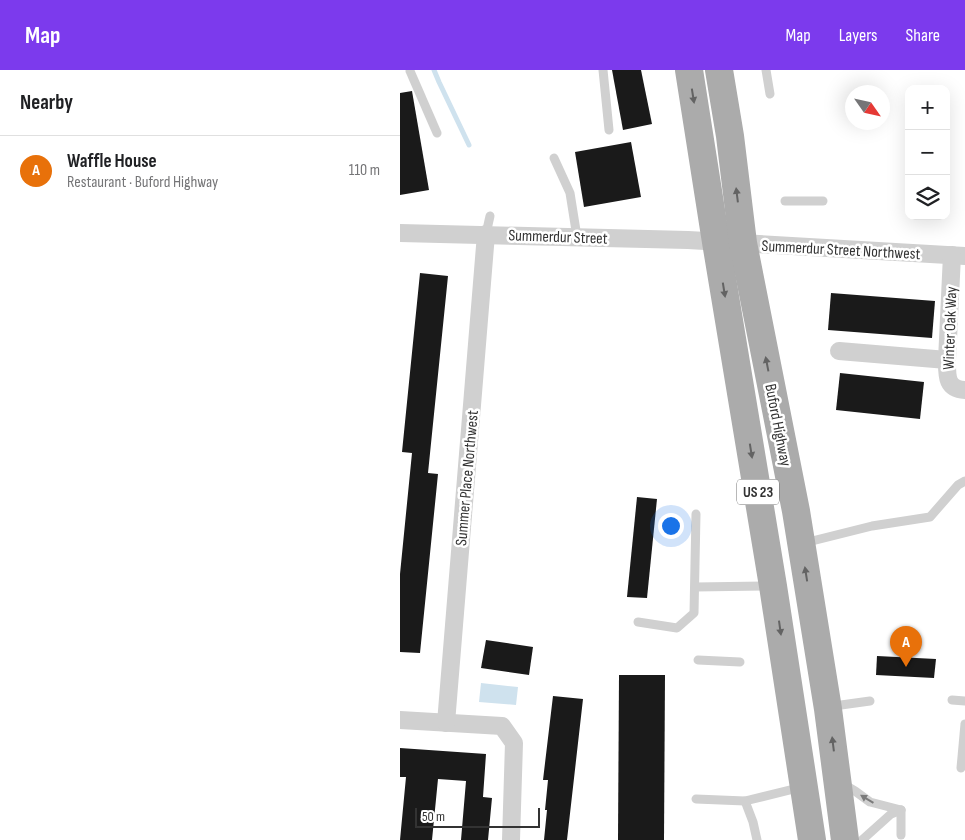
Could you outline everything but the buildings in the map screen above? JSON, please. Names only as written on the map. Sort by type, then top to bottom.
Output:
[{"type":"main road","name":"Buford Highway","points":[[689,70],[811,830]]},
{"type":"main road","name":"Buford Highway","points":[[719,70],[744,243],[796,511],[828,709],[843,827]]},
{"type":"main road","points":[[811,830],[843,827]]},
{"type":"street","name":"Summerdur Street","points":[[400,233],[716,242]]},
{"type":"street","name":"Summer Place Northwest","points":[[446,723],[486,234]]},
{"type":"street","name":"Summerdur Street Northwest","points":[[716,242],[959,256]]},
{"type":"street","name":"Winter Oak Way","points":[[959,256],[947,360],[947,377],[953,387],[965,390]]},
{"type":"street","points":[[839,351],[947,360]]},
{"type":"street","points":[[400,720],[502,726],[514,743],[511,840]]},
{"type":"lane","points":[[603,70],[609,130]]},
{"type":"lane","points":[[766,70],[770,94]]},
{"type":"lane","points":[[410,71],[437,133]]},
{"type":"lane","points":[[554,158],[570,192],[577,237]]},
{"type":"lane","points":[[785,201],[823,200]]},
{"type":"lane","points":[[486,234],[490,216]]},
{"type":"lane","points":[[800,544],[872,526],[930,518],[958,485],[965,481]]},
{"type":"lane","points":[[638,622],[677,628],[694,613],[696,514]]},
{"type":"lane","points":[[695,587],[773,586]]},
{"type":"lane","points":[[698,660],[740,662]]},
{"type":"lane","points":[[952,700],[965,701]]},
{"type":"lane","points":[[828,709],[841,704],[870,701]]},
{"type":"lane","points":[[961,768],[965,724]]},
{"type":"lane","points":[[837,780],[870,802],[901,810]]},
{"type":"lane","points":[[696,799],[745,800],[804,787]]},
{"type":"lane","points":[[745,800],[757,840]]},
{"type":"lane","points":[[901,810],[901,835]]},
{"type":"lane","points":[[862,840],[891,814],[901,810]]},
{"type":"water","points":[[481,683],[518,687],[516,705],[479,702]]},
{"type":"waterway","points":[[434,70],[469,145]]},
{"type":"place","name":"Waffle House","points":[[906,667]]}]
